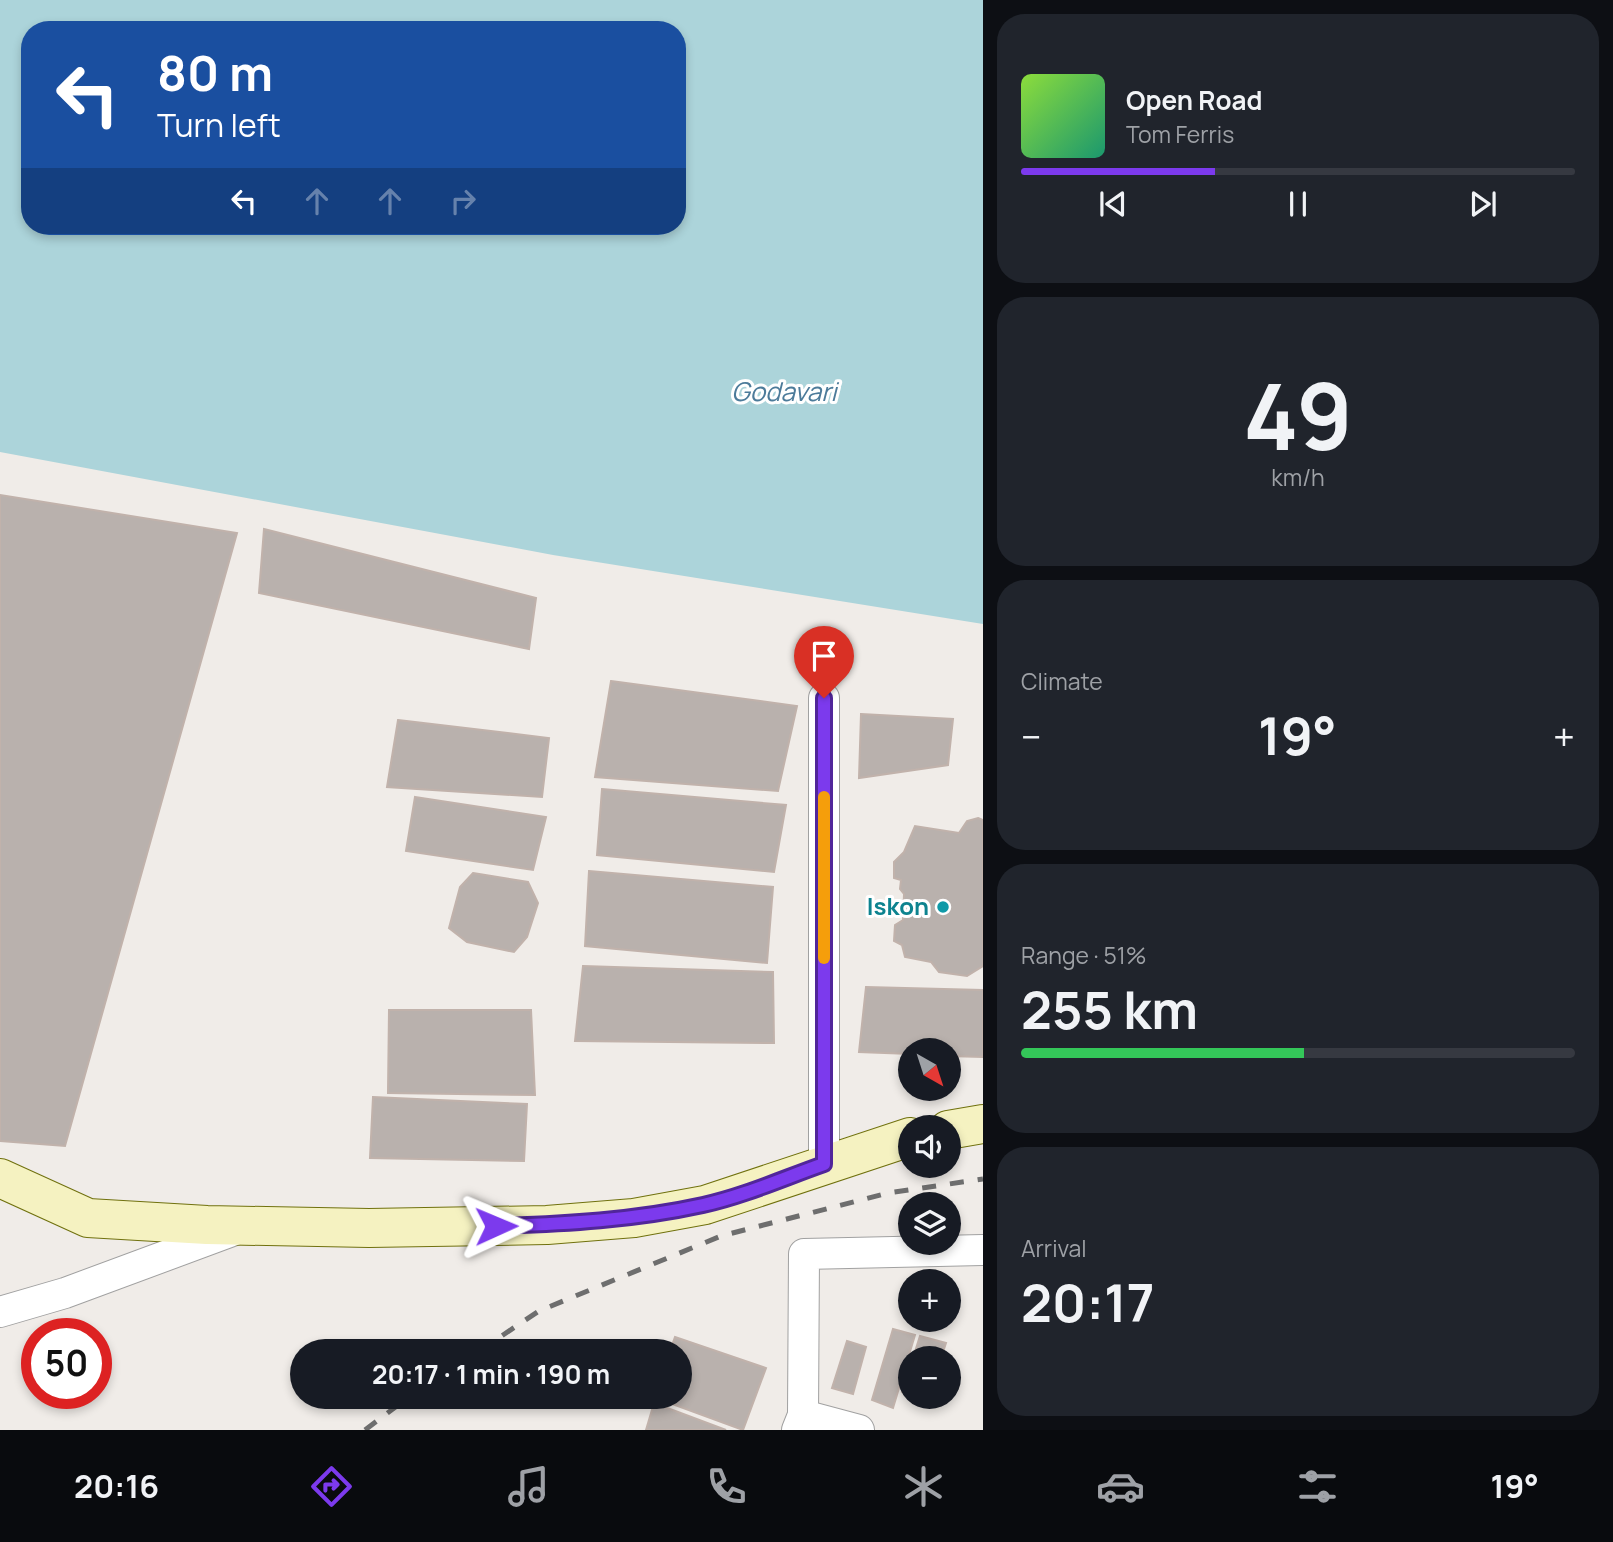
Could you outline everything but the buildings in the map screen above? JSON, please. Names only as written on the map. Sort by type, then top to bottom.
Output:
[{"type":"main road","points":[[961,1128],[983,1124]]},
{"type":"main road","points":[[0,1178],[88,1218],[245,1226],[369,1228],[533,1225],[634,1218],[705,1205],[898,1141]]},
{"type":"street","points":[[824,698],[824,1164]]},
{"type":"street","points":[[0,1312],[65,1293],[245,1226]]},
{"type":"street","points":[[859,1430],[800,1423],[804,1254],[983,1250]]},
{"type":"water","name":"Godavari","points":[[0,0],[983,0],[983,624],[553,555],[0,452]]},
{"type":"railway","points":[[497,1339],[539,1311],[721,1236],[888,1193],[983,1179]]},
{"type":"railway","points":[[365,1430],[393,1409]]},
{"type":"slow traffic","points":[[824,797],[824,958]]},
{"type":"place","name":"Iskon","points":[[943,907]]},
{"type":"route","points":[[496,1226],[547,1225],[658,1214],[705,1205],[824,1164],[824,698]]}]
